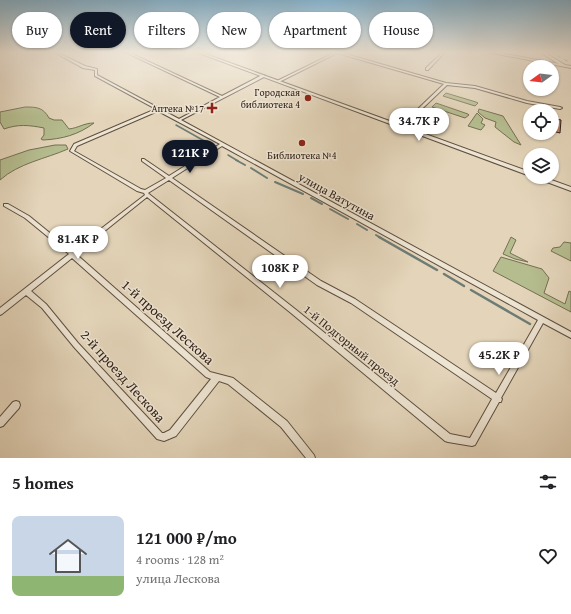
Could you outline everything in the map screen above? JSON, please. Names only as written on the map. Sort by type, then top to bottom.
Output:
[{"type":"street","name":"улица Ватутина","points":[[96,73],[96,75],[571,335]]},
{"type":"street","points":[[172,73],[222,97]]},
{"type":"street","points":[[256,73],[523,171]]},
{"type":"street","points":[[278,81],[294,73]]},
{"type":"street","points":[[410,73],[446,84],[475,87],[527,102],[560,108]]},
{"type":"street","points":[[179,120],[263,76]]},
{"type":"street","points":[[401,127],[446,84]]},
{"type":"street","name":"1-й Подгорный проезд","points":[[159,109],[75,145],[71,149],[73,153],[147,193],[448,438],[472,442],[498,399]]},
{"type":"street","points":[[0,312],[147,193],[169,177],[223,144]]},
{"type":"street","points":[[143,160],[320,283],[353,301],[498,399],[542,319]]},
{"type":"street","points":[[557,184],[571,189]]},
{"type":"street","name":"1-й проезд Лескова","points":[[6,204],[27,218],[72,254],[208,375],[230,381],[284,424],[311,458]]},
{"type":"street","name":"2-й проезд Лескова","points":[[26,291],[44,306],[76,346],[160,436],[164,437],[173,433],[216,378]]},
{"type":"street","points":[[0,423],[16,405]]},
{"type":"green space","points":[[446,93],[478,103],[475,106],[443,96]]},
{"type":"green space","points":[[436,103],[469,115],[465,118],[432,107]]},
{"type":"green space","points":[[25,107],[42,110],[49,118],[54,120],[62,120],[69,129],[94,123],[82,131],[70,136],[43,140],[41,139],[44,135],[44,128],[33,126],[14,126],[4,129],[0,122],[0,112]]},
{"type":"green space","points":[[479,109],[503,116],[521,145],[514,142],[495,127],[496,122],[485,118],[478,112]]},
{"type":"green space","points":[[477,113],[483,119],[481,123],[485,125],[481,130],[468,126]]},
{"type":"green space","points":[[55,145],[66,145],[68,149],[15,169],[0,180],[0,160],[29,150]]},
{"type":"green space","points":[[511,237],[516,240],[510,253],[528,262],[503,254]]},
{"type":"green space","points":[[564,242],[571,243],[571,261],[551,251],[553,248],[560,247]]},
{"type":"green space","points":[[501,257],[542,269],[549,278],[544,293],[565,304],[569,291],[571,292],[571,312],[493,271]]},
{"type":"building","points":[[559,120],[561,120],[559,133]]},
{"type":"waterway","points":[[176,125],[215,147]]},
{"type":"waterway","points":[[228,155],[238,161]]},
{"type":"waterway","points":[[236,160],[245,165]]},
{"type":"waterway","points":[[251,168],[267,178]]},
{"type":"waterway","points":[[275,182],[303,194]]},
{"type":"waterway","points":[[311,198],[322,204]]},
{"type":"waterway","points":[[330,209],[348,219]]},
{"type":"waterway","points":[[357,224],[367,230]]},
{"type":"waterway","points":[[376,235],[381,238]]},
{"type":"waterway","points":[[379,237],[437,270]]},
{"type":"waterway","points":[[444,274],[464,286]]},
{"type":"waterway","points":[[471,290],[530,324]]},
{"type":"place","name":"Городская библиотека 4","points":[[308,98]]},
{"type":"place","name":"Аптека №17","points":[[212,108]]},
{"type":"place","name":"Библиотека №4","points":[[302,143]]}]
